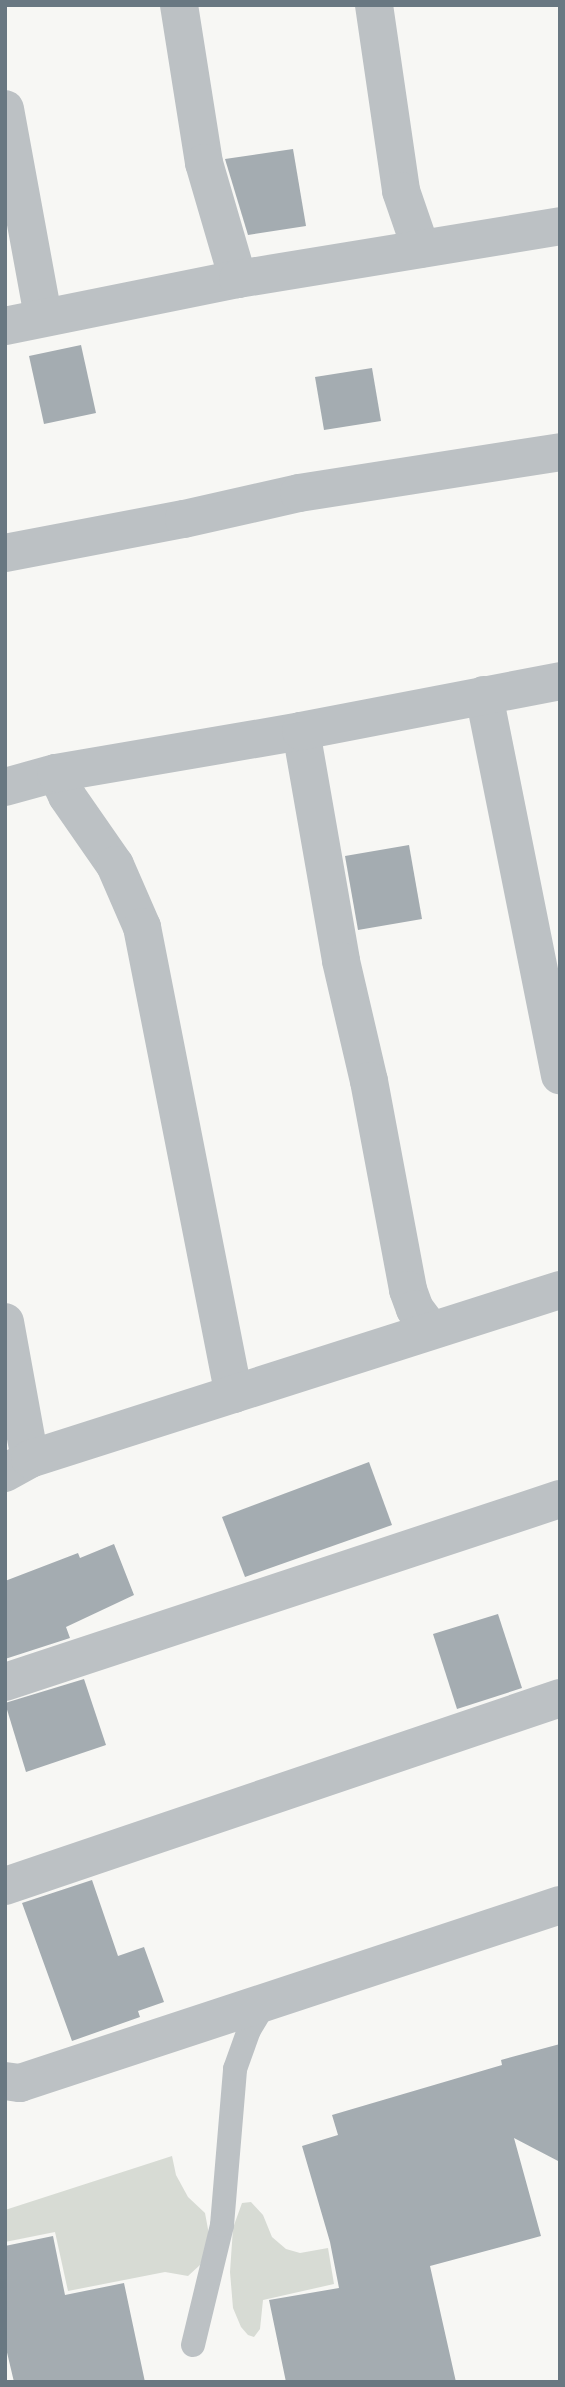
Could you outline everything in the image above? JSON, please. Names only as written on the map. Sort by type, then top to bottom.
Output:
[{"type":"street","points":[[178,5],[204,163],[238,279]]},
{"type":"street","points":[[374,5],[401,191],[421,249]]},
{"type":"street","points":[[5,109],[43,317]]},
{"type":"street","points":[[5,326],[238,279],[560,226]]},
{"type":"street","points":[[5,553],[184,519],[299,493],[560,452]]},
{"type":"street","points":[[5,787],[56,773],[301,731],[560,681]]},
{"type":"street","points":[[484,695],[560,1075]]},
{"type":"street","points":[[301,731],[341,961],[369,1081],[408,1290],[415,1309],[431,1329]]},
{"type":"street","points":[[56,773],[73,806],[115,865],[142,927],[234,1394]]},
{"type":"street","points":[[5,1322],[18,1466],[431,1329],[560,1290]]},
{"type":"street","points":[[5,1682],[560,1499]]},
{"type":"street","points":[[5,1886],[560,1699]]},
{"type":"street","points":[[5,2081],[20,2083],[267,1999],[560,1905]]},
{"type":"lane","points":[[193,2345],[222,2225],[235,2069],[248,2029],[267,1999]]},
{"type":"shaded area","points":[[172,2156],[176,2175],[188,2197],[205,2213],[210,2240],[200,2265],[188,2276],[165,2272],[68,2291],[55,2232],[5,2242],[5,2210]]},
{"type":"shaded area","points":[[251,2202],[263,2215],[272,2237],[286,2249],[300,2253],[328,2248],[334,2284],[263,2300],[260,2329],[254,2337],[241,2327],[233,2308],[230,2272],[233,2228],[242,2203]]},
{"type":"building","points":[[293,149],[306,226],[248,235],[225,159]]},
{"type":"building","points":[[81,345],[96,413],[44,424],[29,356]]},
{"type":"building","points":[[372,368],[381,421],[324,430],[315,377]]},
{"type":"building","points":[[409,845],[422,919],[358,930],[345,856]]},
{"type":"building","points":[[369,1462],[392,1525],[245,1577],[222,1517]]},
{"type":"building","points":[[114,1544],[134,1595],[66,1627],[70,1638],[5,1659],[5,1581],[78,1553],[80,1558]]},
{"type":"building","points":[[498,1614],[522,1688],[457,1709],[433,1634]]},
{"type":"building","points":[[84,1679],[106,1745],[26,1772],[5,1703]]},
{"type":"building","points":[[92,1880],[118,1956],[144,1947],[164,2002],[138,2011],[140,2017],[72,2041],[22,1903]]},
{"type":"building","points":[[560,2044],[560,2162],[514,2138],[541,2236],[430,2266],[456,2382],[286,2382],[269,2300],[339,2288],[330,2242],[302,2146],[338,2135],[332,2115],[502,2065],[501,2060]]},
{"type":"building","points":[[53,2236],[65,2295],[124,2283],[145,2382],[14,2382],[5,2344],[5,2246]]}]
